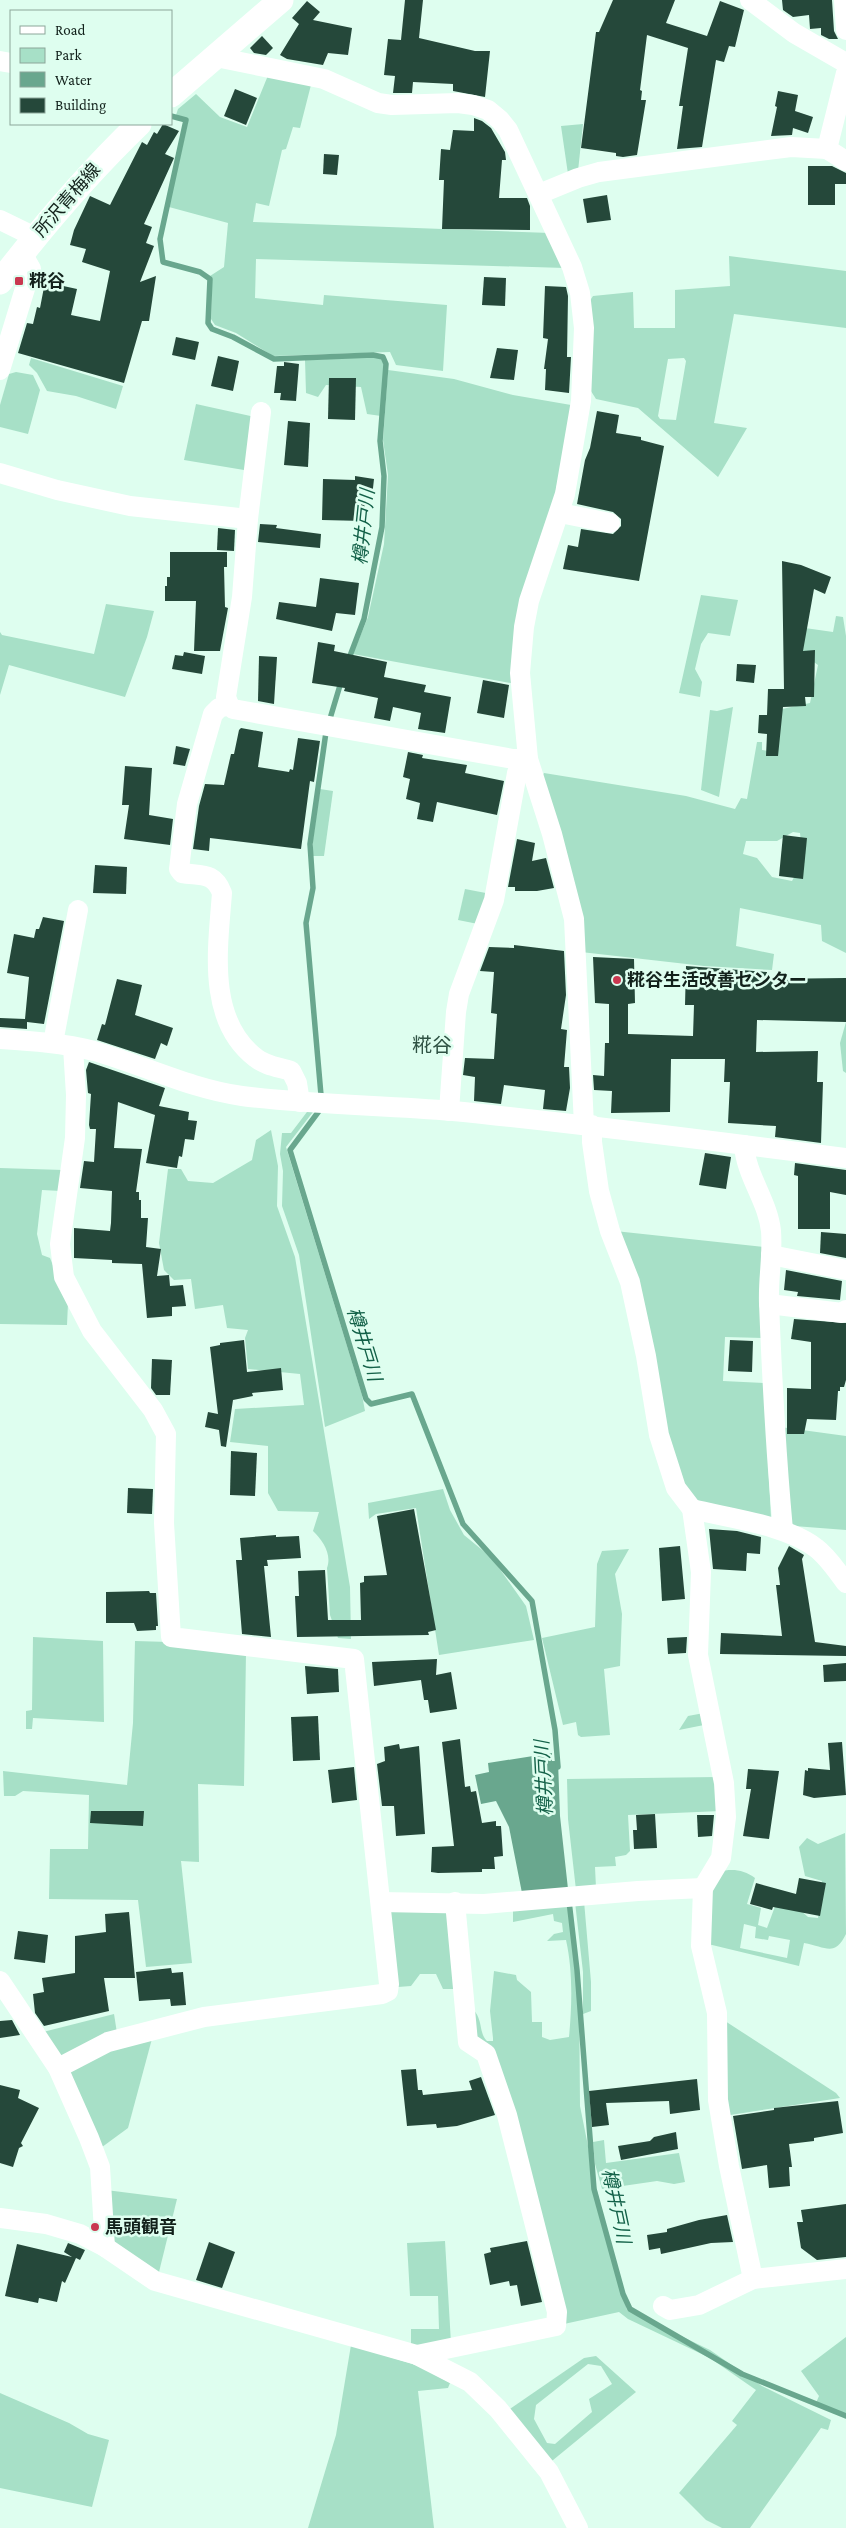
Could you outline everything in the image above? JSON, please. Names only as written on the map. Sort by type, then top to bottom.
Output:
[{"type":"main road","points":[[172,94],[281,0]]},
{"type":"main road","name":"所沢青梅線","points":[[0,282],[102,160],[138,125]]},
{"type":"street","points":[[750,0],[794,33],[845,63],[827,149]]},
{"type":"street","points":[[844,0],[846,30]]},
{"type":"street","points":[[216,58],[324,78],[385,104],[458,103],[488,110],[508,130],[572,267],[580,293],[584,328],[581,401],[560,513],[539,567],[524,627],[520,673],[528,759],[552,834],[574,919],[588,1125],[599,1191],[610,1231],[630,1282],[646,1356],[659,1435],[676,1488],[692,1509],[701,1572],[698,1655],[724,1783],[726,1817],[721,1858],[703,1888],[702,1946],[717,2012],[718,2100],[729,2166],[753,2279]]},
{"type":"street","points":[[539,194],[578,178],[599,172],[791,148],[827,149],[846,160]]},
{"type":"street","points":[[0,220],[29,245],[32,268],[0,370]]},
{"type":"street","points":[[261,412],[248,518],[242,597],[226,697],[229,705],[233,709],[513,759],[528,759]]},
{"type":"street","points":[[0,472],[57,490],[130,506],[248,518]]},
{"type":"street","points":[[560,513],[610,523]]},
{"type":"street","points":[[229,705],[219,708],[213,714],[186,804],[179,869],[182,873],[212,877],[218,882],[222,893],[219,992],[227,1020],[242,1043],[256,1058],[272,1067],[292,1071],[297,1083],[300,1102]]},
{"type":"street","points":[[450,1111],[456,1012],[459,994],[494,900],[517,773],[528,759]]},
{"type":"street","points":[[53,1043],[78,910]]},
{"type":"street","points":[[0,1039],[53,1043],[92,1050],[208,1088],[238,1095],[300,1102],[450,1111],[588,1125],[846,1158]]},
{"type":"street","points":[[58,2068],[108,2042],[204,2017],[382,1994],[388,1991],[389,1984],[354,1659],[171,1637],[164,1523],[166,1434],[153,1410],[92,1331],[68,1287],[61,1260],[60,1244],[75,1138],[76,1095],[72,1047]]},
{"type":"street","points":[[744,1145],[744,1158],[766,1211],[771,1231],[769,1304],[774,1425],[783,1530]]},
{"type":"street","points":[[771,1255],[846,1270]]},
{"type":"street","points":[[769,1304],[842,1313],[846,1310]]},
{"type":"street","points":[[692,1509],[783,1530],[817,1548],[846,1583]]},
{"type":"street","points":[[381,1902],[484,1904],[703,1888]]},
{"type":"street","points":[[417,2355],[556,2326],[558,2312],[508,2116],[486,2054],[468,2042],[455,1902]]},
{"type":"street","points":[[0,1981],[58,2068],[100,2167],[105,2247]]},
{"type":"street","points":[[0,2218],[62,2228],[80,2234],[105,2247],[155,2281],[417,2355],[470,2382],[498,2409],[549,2472],[578,2528]]},
{"type":"street","points":[[663,2306],[670,2310],[700,2305],[753,2279],[846,2269]]},
{"type":"green space","points":[[269,73],[312,81],[300,128],[293,127],[286,149],[282,150],[269,206],[256,203],[253,222],[550,233],[565,268],[256,259],[255,298],[323,305],[324,295],[447,305],[443,371],[396,365],[390,352],[273,356],[236,333],[215,325],[211,319],[212,278],[210,276],[224,267],[228,223],[169,207],[188,121],[176,115],[178,109],[196,94],[220,117],[247,127]]},
{"type":"green space","points":[[583,124],[578,171],[568,174],[561,126]]},
{"type":"green space","points":[[729,256],[846,271],[846,328],[734,314],[714,423],[747,428],[718,477],[638,408],[596,399],[589,388],[589,302],[593,296],[633,292],[634,328],[675,328],[675,290],[730,286]],"holes":[[[684,358],[686,361],[676,420],[660,419],[658,416],[668,359]]]},
{"type":"green space","points":[[31,358],[123,386],[116,409],[76,396],[47,391],[37,373],[29,365]]},
{"type":"green space","points":[[381,358],[385,364],[381,416],[367,414],[361,387],[326,385],[318,397],[306,393],[305,360]]},
{"type":"green space","points":[[388,370],[454,379],[513,395],[571,405],[573,407],[516,684],[353,654],[368,617],[384,544],[388,475],[383,440]]},
{"type":"green space","points":[[16,372],[33,375],[40,390],[28,434],[0,427],[0,405],[9,374]]},
{"type":"green space","points":[[196,404],[255,417],[250,471],[184,460]]},
{"type":"green space","points":[[701,595],[738,600],[730,636],[708,633],[701,644],[695,669],[702,682],[700,697],[679,693]]},
{"type":"green space","points":[[106,604],[154,611],[147,637],[125,697],[9,665],[0,695],[0,632],[2,635],[94,654]]},
{"type":"green space","points":[[836,616],[843,617],[846,636],[846,953],[822,941],[821,925],[740,908],[736,946],[774,954],[772,970],[704,966],[581,952],[539,782],[544,773],[686,796],[735,809],[741,798],[747,799],[757,742],[762,742],[762,750],[769,751],[782,709],[810,703],[818,665],[784,641],[784,625],[833,632]],"holes":[[[793,832],[800,833],[803,861],[792,881],[772,877],[757,858],[743,854],[746,841],[777,841]]]},
{"type":"green space","points":[[733,707],[719,797],[701,790],[710,710],[717,711]]},
{"type":"green space","points":[[320,789],[333,791],[324,856],[313,856],[313,839]]},
{"type":"green space","points":[[465,889],[491,894],[483,925],[458,920]]},
{"type":"green space","points":[[846,1022],[846,1073],[843,1071],[840,1043]]},
{"type":"green space","points":[[310,1108],[316,1108],[286,1147],[362,1395],[365,1411],[325,1427],[299,1255],[282,1206],[283,1171],[280,1154],[282,1133],[291,1133]]},
{"type":"green space","points":[[271,1130],[278,1166],[277,1206],[295,1257],[350,1587],[351,1639],[338,1638],[330,1615],[327,1553],[323,1543],[313,1531],[319,1512],[278,1511],[268,1493],[268,1446],[230,1442],[235,1409],[304,1405],[300,1374],[248,1369],[245,1338],[248,1330],[227,1328],[223,1305],[195,1309],[191,1279],[174,1280],[164,1270],[159,1243],[168,1169],[181,1169],[188,1181],[213,1183],[252,1160],[256,1140]]},
{"type":"green space","points":[[0,1168],[63,1170],[61,1191],[42,1190],[37,1234],[42,1255],[50,1258],[68,1303],[67,1325],[0,1324]]},
{"type":"green space","points":[[615,1231],[765,1247],[763,1338],[725,1337],[723,1381],[764,1383],[771,1518],[704,1507],[680,1484]]},
{"type":"green space","points":[[780,1427],[846,1436],[846,1530],[794,1526],[788,1518]]},
{"type":"green space","points":[[443,1489],[450,1510],[464,1535],[492,1558],[526,1606],[534,1640],[439,1655],[416,1508],[376,1514],[369,1519],[368,1503]]},
{"type":"green space","points":[[629,1549],[615,1574],[622,1614],[620,1666],[604,1669],[610,1735],[581,1737],[578,1735],[576,1722],[563,1725],[542,1638],[595,1627],[597,1564],[602,1551]]},
{"type":"green space","points":[[33,1637],[103,1641],[104,1722],[33,1718],[32,1729],[26,1729],[26,1711],[32,1710]]},
{"type":"green space","points":[[135,1641],[169,1642],[246,1652],[244,1786],[198,1784],[199,1862],[181,1861],[192,1963],[146,1967],[138,1900],[49,1899],[50,1849],[88,1849],[89,1795],[23,1791],[15,1796],[4,1796],[3,1771],[127,1785],[133,1723]]},
{"type":"green space","points":[[704,1713],[704,1725],[679,1730],[688,1716]]},
{"type":"green space","points":[[717,1777],[721,1811],[628,1815],[630,1851],[626,1855],[615,1857],[616,1866],[595,1867],[596,1888],[576,1890],[568,1819],[567,1779]]},
{"type":"green space","points":[[845,1833],[846,1934],[838,1946],[829,1949],[804,1943],[799,1966],[708,1944],[706,1910],[719,1872],[733,1870],[755,1878],[747,1904],[761,1908],[758,1925],[767,1928],[777,1901],[790,1901],[808,1917],[818,1918],[822,1881],[805,1876],[799,1847],[807,1838],[818,1844]],"holes":[[[744,1924],[756,1927],[755,1938],[768,1940],[769,1936],[790,1940],[787,1958],[740,1948]]]},
{"type":"green space","points":[[584,1901],[591,1982],[591,2011],[583,2014],[583,1972],[575,1902]]},
{"type":"green space","points":[[570,1902],[579,1982],[580,2106],[597,2191],[627,2310],[710,2350],[762,2386],[831,2420],[828,2430],[821,2428],[750,2528],[722,2528],[706,2520],[679,2493],[737,2425],[732,2421],[756,2390],[710,2358],[628,2319],[619,2312],[564,2324],[472,2036],[465,1912],[472,2008],[476,2012],[487,2041],[493,2041],[490,2011],[494,1971],[516,1975],[517,1980],[531,1992],[532,2022],[542,2022],[542,2037],[550,2040],[569,2037],[571,1988],[566,1940],[547,1941],[554,1934],[563,1932],[562,1923],[554,1921],[553,1914],[513,1922],[513,1909]]},
{"type":"green space","points":[[389,1911],[451,1913],[458,1989],[443,1989],[436,1974],[420,1974],[411,1986],[398,1987]]},
{"type":"green space","points":[[114,2014],[117,2033],[62,2058],[43,2032]]},
{"type":"green space","points":[[725,2021],[836,2093],[840,2098],[724,2116]]},
{"type":"green space","points":[[153,2035],[128,2128],[98,2150],[69,2068],[107,2047]]},
{"type":"green space","points":[[604,2140],[606,2163],[679,2153],[685,2182],[674,2184],[657,2181],[602,2189],[595,2164],[593,2142]]},
{"type":"green space","points":[[106,2190],[177,2199],[158,2276],[115,2249]]},
{"type":"green space","points":[[445,2241],[451,2343],[411,2348],[411,2329],[439,2329],[438,2296],[410,2296],[407,2243]]},
{"type":"green space","points":[[846,2337],[846,2416],[815,2405],[819,2396],[801,2371]]},
{"type":"green space","points":[[351,2345],[419,2366],[450,2383],[448,2388],[418,2391],[434,2528],[308,2528],[336,2435]]},
{"type":"green space","points":[[596,2356],[636,2392],[547,2465],[504,2413],[584,2358]],"holes":[[[588,2364],[601,2366],[612,2384],[589,2399],[592,2412],[555,2444],[547,2443],[534,2419],[536,2405]]]},
{"type":"green space","points":[[0,2393],[69,2423],[88,2434],[109,2440],[92,2507],[0,2488]]},
{"type":"water","points":[[552,1753],[552,1761],[558,1761],[560,1816],[568,1889],[522,1893],[509,1827],[496,1801],[481,1804],[475,1775],[489,1772],[488,1763]]},
{"type":"building","points":[[405,0],[423,0],[419,38],[475,51],[490,51],[485,97],[453,91],[453,84],[413,82],[412,93],[393,93],[395,76],[384,75],[388,39],[401,40]]},
{"type":"building","points":[[613,0],[675,0],[666,23],[707,36],[720,1],[744,10],[735,47],[729,46],[724,62],[716,60],[702,147],[677,149],[683,106],[679,106],[688,48],[647,35],[640,90],[642,91],[641,100],[646,100],[637,155],[623,157],[616,156],[616,153],[581,148],[596,32],[599,32]]},
{"type":"building","points":[[782,0],[832,0],[834,31],[838,39],[829,39],[821,35],[821,28],[810,29],[809,15],[793,17],[783,10]]},
{"type":"building","points":[[307,1],[320,12],[313,20],[352,28],[348,55],[328,53],[323,65],[287,59],[280,55],[299,24],[292,18]]},
{"type":"building","points":[[262,36],[273,48],[266,55],[254,53],[250,48]]},
{"type":"building","points":[[235,89],[257,98],[246,125],[224,116]]},
{"type":"building","points":[[778,91],[798,95],[795,111],[813,117],[808,133],[793,128],[792,135],[771,136]]},
{"type":"building","points":[[474,118],[491,128],[505,152],[506,160],[502,160],[499,198],[527,198],[530,206],[530,230],[442,229],[444,180],[439,180],[441,149],[450,150],[453,130],[474,131]]},
{"type":"building","points":[[162,125],[179,131],[165,154],[174,158],[144,224],[152,227],[146,243],[154,246],[140,282],[156,276],[149,321],[142,321],[124,383],[18,353],[27,323],[33,324],[37,307],[40,308],[45,282],[77,289],[71,315],[100,321],[110,271],[82,262],[86,249],[70,245],[74,230],[90,196],[110,205],[142,142],[147,145],[154,132],[157,134]]},
{"type":"building","points":[[324,154],[339,155],[337,175],[323,174]]},
{"type":"building","points":[[808,166],[832,166],[846,173],[846,184],[835,184],[835,205],[808,205]]},
{"type":"building","points":[[607,195],[611,220],[587,223],[583,199]]},
{"type":"building","points":[[484,277],[506,278],[505,306],[482,305]]},
{"type":"building","points":[[545,286],[566,287],[568,296],[567,357],[571,357],[569,393],[545,390],[546,369],[544,369],[548,339],[543,338]]},
{"type":"building","points":[[176,337],[199,342],[195,360],[172,355]]},
{"type":"building","points":[[497,348],[518,350],[514,380],[490,378]]},
{"type":"building","points":[[218,356],[239,361],[233,391],[211,386]]},
{"type":"building","points":[[284,362],[299,364],[296,401],[280,400],[281,393],[274,393],[277,366],[284,366]]},
{"type":"building","points":[[329,378],[356,378],[355,420],[328,419]]},
{"type":"building","points":[[597,411],[619,415],[616,433],[641,437],[641,440],[664,446],[639,581],[563,569],[568,545],[578,547],[581,529],[613,534],[621,526],[621,519],[613,512],[577,504]]},
{"type":"building","points":[[288,421],[310,423],[308,467],[284,465]]},
{"type":"building","points":[[355,476],[374,479],[372,497],[365,496],[364,521],[322,520],[323,479],[355,480]]},
{"type":"building","points":[[260,524],[277,525],[276,528],[321,534],[320,548],[258,542]]},
{"type":"building","points":[[218,528],[235,530],[234,551],[217,550]]},
{"type":"building","points":[[170,552],[227,552],[227,567],[224,567],[225,607],[228,608],[220,651],[194,651],[196,601],[165,601],[165,586],[167,586],[167,577],[170,577]]},
{"type":"building","points":[[782,561],[801,565],[831,577],[825,594],[814,589],[803,651],[815,650],[814,697],[805,697],[806,706],[783,707],[778,756],[766,756],[767,734],[758,733],[759,715],[767,715],[768,689],[784,689]]},
{"type":"building","points":[[320,578],[359,583],[355,615],[336,613],[332,631],[276,619],[279,602],[316,607]]},
{"type":"building","points":[[318,642],[335,645],[334,651],[387,662],[384,677],[426,685],[424,692],[451,697],[445,733],[418,729],[421,713],[393,707],[390,721],[374,718],[378,698],[344,691],[345,688],[312,683]]},
{"type":"building","points":[[184,652],[205,656],[202,674],[172,669],[175,655],[183,656]]},
{"type":"building","points":[[259,656],[277,657],[274,704],[258,701]]},
{"type":"building","points":[[737,664],[756,665],[754,683],[736,681]]},
{"type":"building","points":[[483,680],[509,685],[504,718],[477,713]]},
{"type":"building","points":[[241,728],[263,732],[258,767],[289,772],[290,769],[293,770],[298,738],[320,741],[314,782],[310,781],[301,849],[210,838],[209,851],[193,849],[199,806],[205,784],[224,785],[231,754],[234,754]]},
{"type":"building","points":[[176,746],[190,749],[185,766],[173,764]]},
{"type":"building","points":[[408,752],[423,755],[422,758],[467,765],[465,773],[504,781],[497,815],[437,802],[433,822],[417,819],[420,803],[406,799],[410,779],[403,777]]},
{"type":"building","points":[[125,766],[152,768],[149,815],[173,819],[170,845],[124,839],[129,805],[122,805]]},
{"type":"building","points":[[783,835],[807,838],[803,879],[779,876]]},
{"type":"building","points":[[517,839],[535,843],[532,861],[546,858],[554,888],[537,891],[515,891],[515,887],[508,887]]},
{"type":"building","points":[[95,865],[127,867],[126,894],[93,893]]},
{"type":"building","points":[[43,917],[64,921],[44,1024],[27,1022],[27,1029],[0,1027],[0,1018],[25,1019],[29,977],[7,973],[14,934],[34,938],[36,929],[39,929]]},
{"type":"building","points":[[514,945],[564,951],[566,995],[561,1029],[567,1030],[564,1067],[569,1067],[570,1088],[566,1111],[543,1109],[545,1090],[504,1085],[501,1104],[474,1101],[475,1077],[463,1075],[465,1058],[494,1059],[497,1014],[491,1013],[494,972],[480,971],[489,947],[514,948]]},
{"type":"building","points":[[593,957],[634,959],[635,1003],[628,1004],[628,1034],[693,1036],[694,1005],[685,1005],[686,966],[767,972],[766,979],[846,978],[846,1022],[757,1020],[756,1052],[818,1051],[817,1082],[823,1082],[821,1143],[775,1137],[776,1126],[728,1123],[730,1082],[724,1082],[725,1059],[671,1059],[670,1112],[611,1113],[612,1091],[594,1090],[593,1075],[604,1076],[605,1043],[609,1043],[609,1004],[595,1003]]},
{"type":"building","points":[[117,979],[142,985],[135,1015],[173,1028],[167,1046],[161,1043],[155,1059],[97,1040],[102,1024],[105,1025]]},
{"type":"building","points":[[89,1062],[165,1088],[159,1106],[189,1112],[188,1120],[197,1121],[194,1140],[185,1139],[182,1157],[179,1156],[177,1168],[146,1163],[155,1115],[118,1102],[114,1148],[142,1149],[136,1192],[139,1192],[139,1200],[141,1200],[141,1218],[148,1218],[146,1247],[161,1249],[157,1276],[169,1275],[170,1286],[183,1285],[186,1306],[172,1307],[172,1316],[147,1318],[142,1264],[112,1263],[112,1260],[74,1258],[74,1228],[110,1231],[111,1223],[112,1191],[80,1188],[84,1161],[94,1162],[96,1129],[90,1129],[89,1125],[91,1094],[88,1093],[86,1070]]},
{"type":"building","points":[[705,1153],[731,1157],[726,1189],[699,1185]]},
{"type":"building","points":[[795,1163],[846,1170],[846,1195],[830,1192],[830,1229],[798,1229],[798,1176],[794,1175]]},
{"type":"building","points":[[821,1232],[846,1234],[846,1258],[820,1253]]},
{"type":"building","points":[[786,1270],[842,1281],[840,1300],[797,1296],[798,1292],[784,1290]]},
{"type":"building","points":[[794,1319],[846,1323],[846,1380],[844,1387],[840,1387],[840,1391],[838,1391],[836,1420],[807,1419],[804,1434],[787,1434],[787,1388],[811,1389],[811,1342],[791,1339]]},
{"type":"building","points":[[244,1340],[247,1372],[281,1368],[283,1390],[252,1393],[253,1396],[233,1400],[226,1447],[221,1446],[219,1430],[205,1427],[208,1412],[218,1414],[210,1347],[220,1345],[220,1343]]},
{"type":"building","points":[[730,1340],[753,1341],[752,1372],[728,1371]]},
{"type":"building","points":[[152,1359],[172,1360],[170,1395],[156,1395],[151,1388]]},
{"type":"building","points":[[231,1451],[257,1453],[255,1496],[230,1495]]},
{"type":"building","points":[[128,1488],[153,1489],[152,1514],[127,1513]]},
{"type":"building","points":[[414,1509],[436,1630],[428,1632],[429,1635],[297,1637],[295,1596],[299,1596],[298,1571],[325,1570],[328,1620],[361,1620],[360,1583],[364,1582],[364,1576],[387,1575],[377,1516]]},
{"type":"building","points":[[709,1529],[737,1531],[761,1537],[760,1554],[747,1553],[746,1571],[713,1569]]},
{"type":"building","points":[[276,1535],[276,1537],[299,1536],[301,1558],[267,1560],[268,1566],[264,1566],[271,1637],[242,1634],[236,1560],[242,1560],[240,1538]]},
{"type":"building","points":[[680,1546],[685,1599],[662,1601],[659,1548]]},
{"type":"building","points":[[789,1546],[804,1555],[802,1559],[815,1642],[846,1646],[846,1656],[720,1654],[721,1633],[782,1636],[776,1585],[780,1585],[778,1568]]},
{"type":"building","points":[[149,1591],[150,1593],[156,1593],[158,1626],[156,1626],[156,1630],[137,1631],[134,1623],[106,1623],[106,1592]]},
{"type":"building","points":[[687,1637],[686,1653],[668,1654],[667,1638]]},
{"type":"building","points":[[437,1659],[436,1675],[451,1672],[457,1709],[430,1713],[428,1700],[424,1700],[421,1680],[374,1686],[372,1662]]},
{"type":"building","points":[[846,1663],[846,1681],[824,1682],[823,1665]]},
{"type":"building","points":[[305,1666],[338,1669],[339,1692],[307,1694]]},
{"type":"building","points":[[318,1716],[320,1760],[293,1761],[291,1717]]},
{"type":"building","points":[[460,1739],[465,1787],[470,1786],[471,1792],[476,1791],[482,1823],[496,1821],[496,1826],[501,1826],[503,1856],[494,1857],[495,1869],[482,1869],[482,1872],[431,1872],[432,1847],[454,1846],[442,1742]]},
{"type":"building","points":[[842,1742],[846,1795],[814,1798],[803,1795],[805,1770],[808,1771],[808,1768],[830,1770],[828,1743]]},
{"type":"building","points":[[399,1744],[400,1749],[419,1746],[425,1834],[396,1836],[394,1806],[382,1806],[377,1764],[385,1761],[384,1747]]},
{"type":"building","points":[[354,1767],[357,1800],[332,1803],[328,1770]]},
{"type":"building","points":[[748,1769],[779,1771],[769,1839],[743,1836],[751,1789],[746,1789]]},
{"type":"building","points":[[91,1811],[144,1811],[143,1826],[90,1823]]},
{"type":"building","points":[[655,1814],[657,1848],[634,1849],[633,1830],[637,1830],[636,1815]]},
{"type":"building","points":[[697,1815],[714,1815],[712,1836],[698,1837]]},
{"type":"building","points":[[799,1878],[826,1883],[820,1916],[773,1907],[772,1910],[750,1904],[756,1883],[796,1894]]},
{"type":"building","points":[[129,1912],[135,1978],[104,1978],[109,2011],[44,2026],[35,2013],[33,1994],[44,1992],[42,1978],[75,1973],[75,1936],[106,1932],[105,1914]]},
{"type":"building","points":[[18,1931],[48,1935],[45,1963],[14,1959]]},
{"type":"building","points":[[171,1968],[172,1973],[183,1972],[186,2005],[171,2006],[170,1999],[139,2001],[136,1972]]},
{"type":"building","points":[[12,2020],[20,2035],[0,2038],[0,2021]]},
{"type":"building","points":[[416,2069],[418,2090],[422,2090],[423,2095],[472,2090],[469,2081],[481,2077],[495,2115],[457,2126],[437,2128],[436,2124],[407,2126],[401,2070]]},
{"type":"building","points":[[697,2079],[700,2110],[670,2114],[669,2101],[606,2103],[609,2125],[592,2127],[589,2091]]},
{"type":"building","points":[[0,2085],[20,2090],[18,2098],[39,2108],[21,2143],[23,2146],[19,2148],[13,2167],[0,2163]]},
{"type":"building","points":[[838,2101],[843,2133],[814,2138],[814,2141],[789,2144],[792,2167],[789,2167],[790,2186],[769,2188],[767,2165],[742,2169],[733,2116],[774,2110],[774,2108]]},
{"type":"building","points":[[676,2132],[678,2149],[621,2160],[618,2146],[650,2141],[654,2137]]},
{"type":"building","points":[[846,2204],[846,2257],[817,2260],[801,2248],[797,2222],[803,2222],[801,2210]]},
{"type":"building","points":[[727,2215],[733,2242],[711,2243],[661,2254],[660,2248],[649,2250],[647,2235],[667,2232],[667,2229],[699,2220]]},
{"type":"building","points":[[527,2241],[542,2302],[521,2306],[517,2285],[510,2286],[509,2281],[490,2285],[484,2254],[491,2252],[490,2248]]},
{"type":"building","points":[[209,2242],[235,2252],[222,2288],[196,2280]]},
{"type":"building","points":[[68,2243],[85,2250],[80,2260],[76,2258],[65,2283],[62,2281],[57,2302],[39,2298],[38,2303],[5,2296],[17,2244],[72,2257],[64,2252]]},
{"type":"waterway","name":"樽井戸川","points":[[172,116],[186,120],[160,239],[163,262],[200,272],[210,279],[208,323],[212,329],[233,337],[274,359],[373,355],[383,357],[386,364],[380,441],[384,476],[382,527],[364,619],[348,661]]},
{"type":"waterway","name":"樽井戸川","points":[[321,1095],[306,923],[313,888],[310,844],[326,732],[341,682]]},
{"type":"waterway","name":"樽井戸川","points":[[319,1111],[290,1150],[366,1399],[371,1404],[412,1394],[463,1524],[532,1601],[555,1730],[558,1767]]},
{"type":"waterway","name":"樽井戸川","points":[[569,1901],[577,1970],[594,2189],[623,2294],[630,2309],[742,2374],[846,2416]]},
{"type":"place","name":"糀谷","points":[[19,281]]},
{"type":"place","name":"糀谷生活改善センター","points":[[617,980]]},
{"type":"place","name":"馬頭観音","points":[[95,2227]]},
{"type":"district","name":"糀谷","points":[[432,1045]]}]
